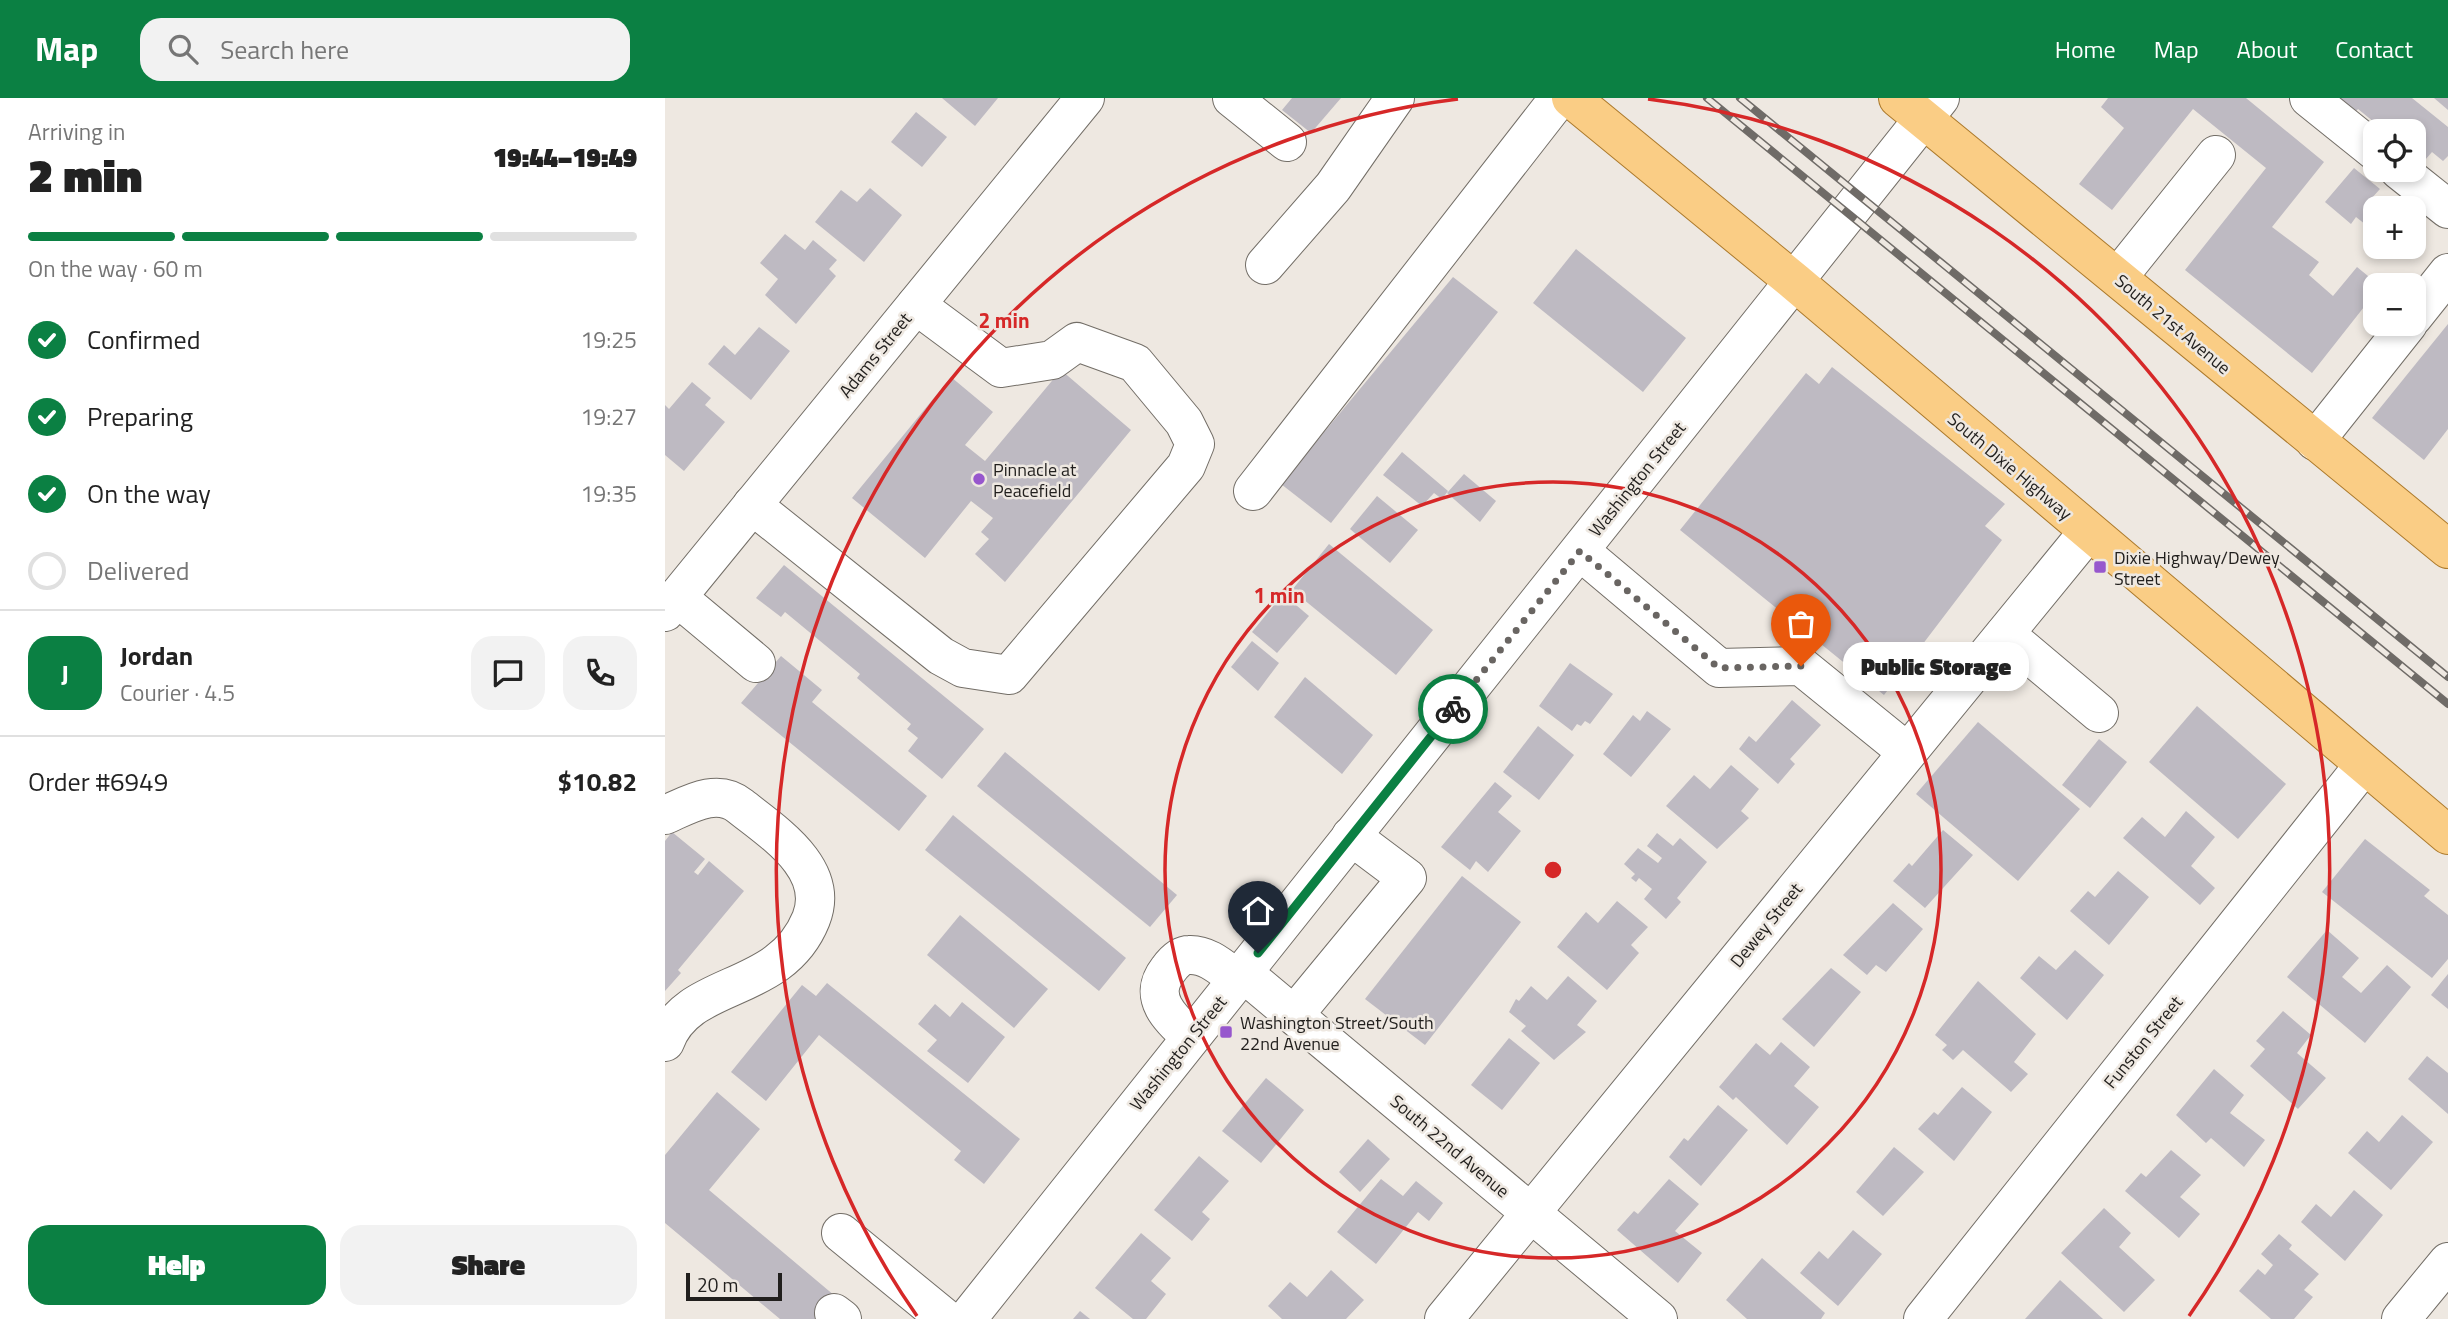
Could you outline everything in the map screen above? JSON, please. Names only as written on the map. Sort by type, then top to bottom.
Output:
[{"type":"main road","name":"South Dixie Highway","points":[[1571,98],[1795,282],[2448,835]]},
{"type":"main road","name":"South 21st Avenue","points":[[1920,105],[2117,277],[2448,550]]},
{"type":"street","name":"Adams Street","points":[[671,605],[1085,98]]},
{"type":"street","points":[[1232,98],[1287,142]]},
{"type":"street","points":[[1265,265],[1333,187],[1395,98]]},
{"type":"street","points":[[1253,491],[1559,98]]},
{"type":"street","points":[[2309,98],[2363,141]]},
{"type":"street","name":"Washington Street","points":[[967,1319],[1795,282],[1920,105]]},
{"type":"street","points":[[2117,277],[2216,155]]},
{"type":"street","points":[[2414,182],[2448,209]]},
{"type":"street","points":[[2426,301],[2448,273]]},
{"type":"street","points":[[752,505],[941,656],[963,668],[1010,675],[1186,466],[1195,444],[1184,422],[1135,363],[1077,342],[1052,360],[1002,368],[916,305]]},
{"type":"street","points":[[2315,441],[2398,336]]},
{"type":"street","name":"Dewey Street","points":[[1444,1319],[2088,532]]},
{"type":"street","points":[[1580,551],[1719,668],[1801,666],[1906,752]]},
{"type":"street","points":[[671,605],[756,663]]},
{"type":"street","points":[[2005,634],[2099,713]]},
{"type":"street","name":"Funston Street","points":[[1923,1319],[2364,765]]},
{"type":"street","points":[[665,815],[698,800],[716,797],[737,803],[802,860],[813,878],[815,895],[805,933],[786,956],[768,971],[682,1013],[670,1028],[665,1042]]},
{"type":"street","points":[[1294,1015],[1407,878],[1351,836]]},
{"type":"street","name":"South 22nd Avenue","points":[[1191,1037],[1171,1020],[1162,1007],[1158,990],[1164,975],[1174,962],[1187,955],[1211,960],[1240,976],[1294,1015],[1658,1319]]},
{"type":"street","points":[[841,1233],[946,1319]]},
{"type":"street","points":[[2401,1319],[2448,1262]]},
{"type":"building","points":[[942,98],[998,98],[975,126]]},
{"type":"building","points":[[1292,98],[1341,98],[1311,133],[1282,110]]},
{"type":"building","points":[[2108,98],[2246,98],[2324,162],[2272,227],[2319,262],[2309,275],[2333,296],[2357,267],[2364,273],[2363,308],[2312,373],[2185,270],[2266,168],[2193,109],[2112,210],[2079,184],[2124,128],[2101,107]]},
{"type":"building","points":[[2333,98],[2412,98],[2448,127],[2448,156],[2443,161],[2432,152],[2426,159],[2426,119],[2370,119],[2358,109],[2353,115]]},
{"type":"building","points":[[2434,98],[2448,98],[2448,110]]},
{"type":"building","points":[[916,112],[947,137],[922,167],[891,142]]},
{"type":"building","points":[[2354,168],[2363,175],[2363,182],[2371,182],[2380,189],[2374,196],[2363,196],[2363,223],[2356,217],[2351,224],[2325,202]]},
{"type":"building","points":[[870,188],[902,215],[864,262],[815,222],[841,190],[857,202]]},
{"type":"building","points":[[785,234],[805,250],[813,240],[837,260],[829,269],[836,276],[796,324],[765,295],[778,279],[760,263]]},
{"type":"building","points":[[1576,249],[1686,338],[1643,392],[1533,303]]},
{"type":"building","points":[[1453,277],[1498,312],[1331,523],[1281,484]]},
{"type":"building","points":[[2448,324],[2448,429],[2424,460],[2372,418]]},
{"type":"building","points":[[759,327],[790,351],[751,400],[708,364],[724,345],[735,355]]},
{"type":"building","points":[[1832,367],[2005,504],[1985,526],[2002,540],[1884,695],[1680,530],[1806,373],[1819,384]]},
{"type":"building","name":"Pinnacle at Peacefield","points":[[1061,370],[1131,430],[1005,582],[975,554],[989,539],[981,532],[993,518],[971,501],[925,558],[852,498],[951,377],[993,412],[965,445],[985,461]]},
{"type":"building","points":[[692,382],[711,398],[705,405],[725,422],[684,471],[665,455],[665,405],[669,409]]},
{"type":"building","points":[[1402,452],[1448,491],[1442,499],[1434,493],[1422,506],[1383,475]]},
{"type":"building","points":[[1464,474],[1496,501],[1480,522],[1447,493]]},
{"type":"building","points":[[1377,496],[1418,530],[1390,563],[1350,529]]},
{"type":"building","points":[[1329,544],[1433,630],[1396,675],[1292,590]]},
{"type":"building","points":[[784,565],[984,729],[942,779],[908,751],[918,738],[907,729],[911,724],[857,678],[860,674],[785,612],[781,617],[756,598]]},
{"type":"building","points":[[1283,594],[1309,616],[1277,653],[1252,632]]},
{"type":"building","points":[[1252,641],[1279,663],[1258,691],[1231,667]]},
{"type":"building","points":[[781,656],[822,690],[812,702],[927,796],[899,831],[741,703]]},
{"type":"building","points":[[1570,663],[1613,694],[1590,724],[1585,721],[1581,726],[1577,724],[1572,731],[1539,706]]},
{"type":"building","points":[[1305,677],[1373,735],[1342,774],[1274,717]]},
{"type":"building","points":[[1792,700],[1821,725],[1790,759],[1795,764],[1778,784],[1739,749],[1749,736],[1756,742]]},
{"type":"building","points":[[2197,706],[2286,784],[2238,839],[2149,762]]},
{"type":"building","points":[[1647,711],[1671,729],[1631,777],[1603,754],[1633,715],[1640,721]]},
{"type":"building","points":[[1978,722],[2080,809],[2018,881],[1916,794]]},
{"type":"building","points":[[1538,726],[1574,755],[1539,800],[1503,772]]},
{"type":"building","points":[[2099,739],[2127,762],[2090,808],[2062,785]]},
{"type":"building","points":[[1005,752],[1177,895],[1150,927],[977,786]]},
{"type":"building","points":[[1731,765],[1759,789],[1741,811],[1749,818],[1717,849],[1666,806],[1694,775],[1710,789]]},
{"type":"building","points":[[1495,782],[1512,796],[1498,812],[1521,831],[1488,872],[1476,861],[1470,870],[1441,847]]},
{"type":"building","points":[[2186,811],[2215,837],[2191,866],[2215,888],[2200,905],[2123,838],[2142,817],[2165,837]]},
{"type":"building","points":[[953,815],[1126,958],[1099,991],[925,850]]},
{"type":"building","points":[[1943,830],[1973,855],[1925,908],[1893,881],[1909,863],[1912,866]]},
{"type":"building","points":[[672,832],[705,859],[694,872],[698,875],[709,861],[744,891],[678,970],[681,973],[665,991],[665,841]]},
{"type":"building","points":[[1657,833],[1673,846],[1680,838],[1707,862],[1677,898],[1681,902],[1666,919],[1644,899],[1652,889],[1639,878],[1636,882],[1631,878],[1635,874],[1624,864],[1638,848],[1658,863],[1662,858],[1647,846]]},
{"type":"building","points":[[2365,839],[2430,890],[2424,896],[2448,915],[2448,959],[2432,978],[2322,892]]},
{"type":"building","points":[[2118,871],[2149,897],[2109,945],[2070,911],[2088,891],[2095,897]]},
{"type":"building","points":[[1462,876],[1521,922],[1425,1045],[1365,999]]},
{"type":"building","points":[[1617,901],[1648,927],[1631,945],[1639,953],[1607,990],[1557,947],[1586,912],[1598,923]]},
{"type":"building","points":[[1893,903],[1923,929],[1886,972],[1876,965],[1867,975],[1843,955]]},
{"type":"building","points":[[960,915],[1048,989],[1014,1028],[927,955]]},
{"type":"building","points":[[2327,930],[2359,958],[2342,977],[2361,993],[2387,965],[2411,987],[2365,1043],[2287,977]]},
{"type":"building","points":[[2075,950],[2104,975],[2067,1020],[2020,978],[2039,956],[2056,970]]},
{"type":"building","points":[[1831,968],[1861,992],[1814,1047],[1782,1019]]},
{"type":"building","points":[[2448,974],[2448,1009],[2431,995]]},
{"type":"building","points":[[1568,976],[1597,1001],[1577,1025],[1586,1032],[1554,1060],[1521,1031],[1526,1026],[1509,1012],[1516,999],[1519,1001],[1531,986],[1547,1000]]},
{"type":"building","points":[[1978,981],[2036,1034],[2014,1062],[2028,1074],[2011,1092],[1963,1050],[1953,1060],[1942,1050],[1947,1045],[1935,1035]]},
{"type":"building","points":[[827,983],[1020,1139],[984,1184],[954,1160],[961,1151],[819,1035],[766,1101],[731,1072],[802,985],[816,996]]},
{"type":"building","points":[[962,1002],[1005,1037],[968,1083],[927,1051],[937,1040],[918,1024],[935,1004],[950,1017]]},
{"type":"building","points":[[2283,1011],[2311,1035],[2297,1053],[2326,1078],[2298,1109],[2250,1066],[2265,1049],[2256,1041]]},
{"type":"building","points":[[1509,1038],[1540,1063],[1502,1110],[1471,1085]]},
{"type":"building","points":[[1781,1042],[1810,1067],[1794,1086],[1819,1107],[1787,1145],[1736,1097],[1733,1100],[1719,1087],[1756,1043],[1770,1055]]},
{"type":"building","points":[[2427,1056],[2448,1073],[2448,1114],[2408,1079]]},
{"type":"building","points":[[2214,1069],[2244,1095],[2230,1113],[2265,1140],[2244,1167],[2211,1138],[2206,1143],[2176,1115]]},
{"type":"building","points":[[1266,1078],[1304,1110],[1261,1163],[1222,1131]]},
{"type":"building","points":[[1962,1087],[1992,1112],[1954,1161],[1918,1129],[1934,1112],[1938,1115]]},
{"type":"building","points":[[717,1092],[760,1129],[709,1190],[835,1296],[816,1319],[780,1319],[665,1223],[665,1155]]},
{"type":"building","points":[[1718,1105],[1748,1130],[1701,1186],[1669,1157],[1684,1138],[1688,1141]]},
{"type":"building","points":[[2402,1115],[2433,1142],[2391,1190],[2348,1153],[2367,1131],[2379,1142]]},
{"type":"building","points":[[1368,1139],[1390,1159],[1360,1192],[1339,1172]]},
{"type":"building","points":[[1894,1147],[1924,1172],[1883,1216],[1856,1192]]},
{"type":"building","points":[[2171,1150],[2201,1175],[2180,1197],[2200,1214],[2179,1238],[2125,1191],[2141,1173],[2146,1177]]},
{"type":"building","points":[[1199,1156],[1229,1181],[1202,1212],[1210,1219],[1192,1241],[1154,1210]]},
{"type":"building","points":[[1381,1179],[1403,1196],[1416,1181],[1443,1203],[1429,1221],[1418,1212],[1376,1264],[1337,1232]]},
{"type":"building","points":[[1669,1179],[1699,1204],[1675,1231],[1702,1253],[1678,1283],[1617,1230],[1634,1211],[1638,1214]]},
{"type":"building","points":[[2354,1190],[2383,1215],[2345,1261],[2301,1222],[2316,1204],[2331,1217]]},
{"type":"building","points":[[2104,1208],[2131,1233],[2119,1247],[2155,1280],[2124,1312],[2061,1253]]},
{"type":"building","points":[[1853,1230],[1882,1254],[1838,1306],[1800,1273],[1819,1251],[1828,1259]]},
{"type":"building","points":[[1141,1233],[1171,1258],[1151,1281],[1166,1294],[1146,1319],[1133,1319],[1095,1288]]},
{"type":"building","points":[[2279,1234],[2292,1245],[2289,1249],[2319,1274],[2304,1290],[2313,1297],[2294,1319],[2271,1319],[2239,1291],[2258,1269],[2265,1275],[2273,1265],[2261,1254]]},
{"type":"building","points":[[1762,1258],[1825,1313],[1821,1319],[1747,1319],[1726,1300]]},
{"type":"building","points":[[1331,1270],[1364,1300],[1346,1319],[1282,1319],[1268,1306],[1290,1282],[1307,1297]]},
{"type":"building","points":[[2060,1280],[2103,1319],[2025,1319]]},
{"type":"building","points":[[1080,1311],[1090,1319],[1073,1319]]},
{"type":"railway","points":[[1707,98],[2448,704]]},
{"type":"railway","points":[[1740,98],[2448,677]]},
{"type":"way so far","points":[[1453,709],[1580,551],[1719,668],[1801,666]]},
{"type":"place","name":"Pinnacle at Peacefield","points":[[979,479]]},
{"type":"place","name":"Dixie Highway/Dewey Street","points":[[2100,567]]},
{"type":"place","name":"Public Storage","points":[[1801,666]]},
{"type":"place","name":"Washington Street/South 22nd Avenue","points":[[1226,1032]]},
{"type":"route","points":[[1258,953],[1453,709]]}]
